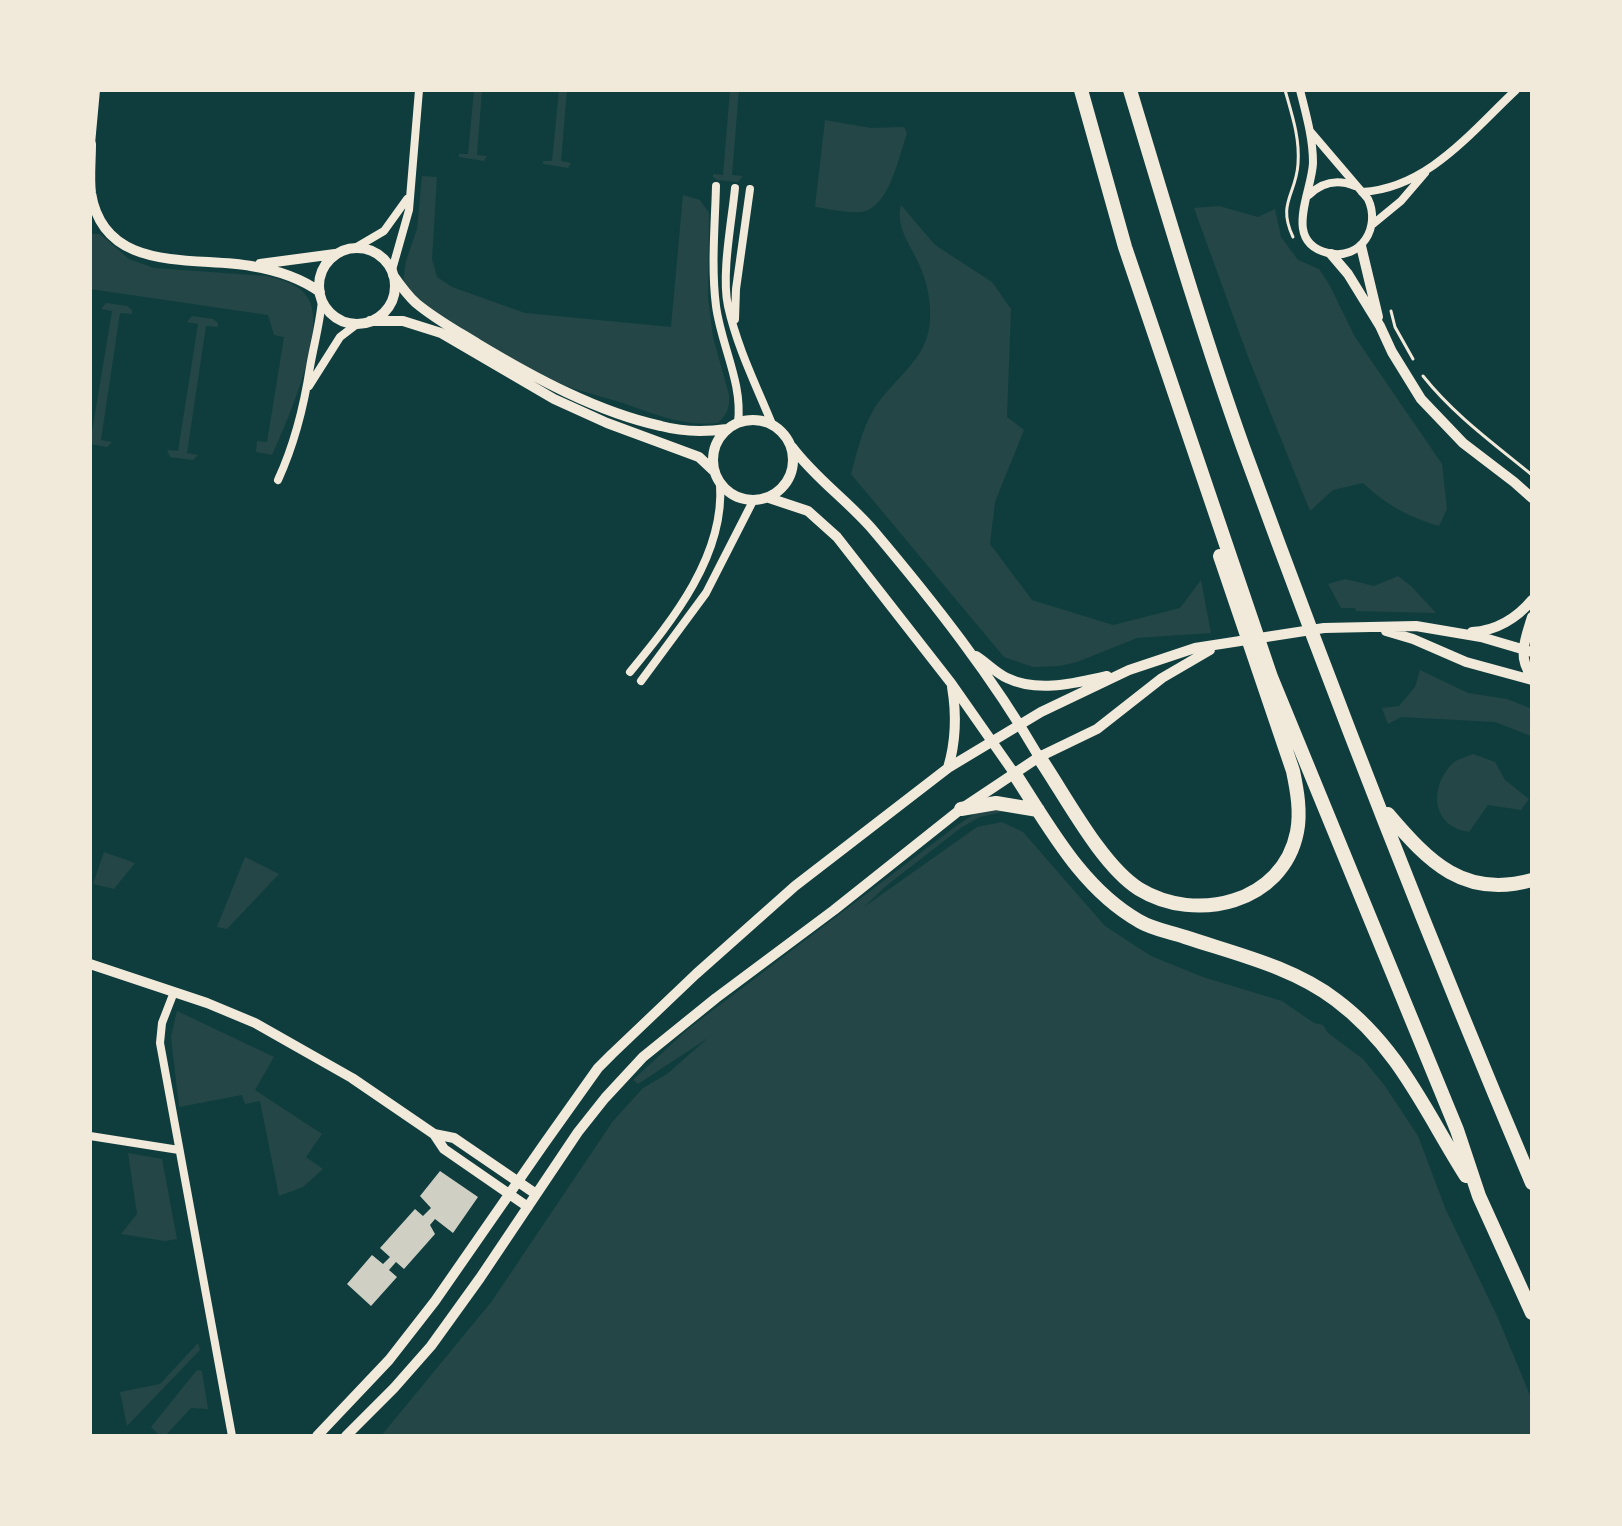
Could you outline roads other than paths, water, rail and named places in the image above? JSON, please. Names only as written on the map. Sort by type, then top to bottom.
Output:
[{"type":"highway","points":[[1081,90],[1125,247],[1271,677],[1457,1130],[1479,1196],[1532,1313]]},
{"type":"highway","points":[[1130,90],[1203,329],[1243,446],[1447,981],[1532,1183]]},
{"type":"highway","points":[[1039,757],[1108,860],[1145,892],[1179,904],[1231,904],[1264,886],[1277,873],[1291,852],[1297,832],[1298,791],[1224,574],[1218,552],[1216,520]]},
{"type":"highway","points":[[1014,773],[1079,870],[1110,900],[1140,922],[1285,971],[1338,1001],[1397,1061],[1479,1196]]},
{"type":"highway","points":[[961,809],[996,803],[1038,810]]},
{"type":"highway","points":[[1379,804],[1412,842],[1451,875],[1468,882],[1504,886],[1532,880]]},
{"type":"street","points":[[96,90],[91,193],[94,217],[109,232],[133,251],[150,256],[250,266],[295,277],[321,296],[336,317],[357,324]]},
{"type":"street","points":[[370,321],[388,308],[393,298],[392,273],[406,224],[419,90]]},
{"type":"street","points":[[1300,90],[1310,131],[1313,163],[1301,217],[1306,237],[1313,245],[1331,254],[1348,274],[1411,385],[1434,414],[1463,443],[1532,498]]},
{"type":"street","points":[[1307,198],[1314,190],[1331,182],[1381,191],[1425,172],[1440,163],[1516,90]]},
{"type":"street","points":[[1310,131],[1372,206],[1373,224],[1367,240],[1352,252],[1331,254]]},
{"type":"street","points":[[1373,224],[1401,201],[1425,172]]},
{"type":"street","points":[[716,186],[716,303],[722,339],[739,397],[738,423]]},
{"type":"street","points":[[735,188],[728,305],[742,355],[772,424],[786,436],[804,463],[834,488],[872,529],[970,652],[1039,757]]},
{"type":"street","points":[[735,324],[736,289],[750,189]]},
{"type":"street","points":[[250,266],[337,254],[355,248],[384,231],[408,198]]},
{"type":"street","points":[[1361,246],[1380,326]]},
{"type":"street","points":[[355,248],[373,251],[381,256],[415,302],[446,324],[508,362],[560,388],[629,417],[688,431],[727,429],[749,420],[772,424]]},
{"type":"street","points":[[278,480],[295,443],[309,386],[321,296],[320,277],[326,264],[337,254]]},
{"type":"street","points":[[309,386],[340,337],[357,324],[403,321],[441,333],[554,399],[607,423],[699,457],[715,472]]},
{"type":"street","points":[[630,672],[670,622],[702,566],[718,520],[721,501],[714,449],[727,429]]},
{"type":"street","points":[[720,484],[729,493],[753,501],[769,498],[779,492],[793,471],[792,447]]},
{"type":"street","points":[[769,498],[808,511],[830,529],[864,568],[951,683],[1014,773]]},
{"type":"street","points":[[641,681],[706,593],[753,501]]},
{"type":"street","points":[[1458,633],[1493,629],[1518,615],[1532,600]]},
{"type":"street","points":[[1532,617],[1527,650],[1532,679]]},
{"type":"street","points":[[970,652],[998,673],[1027,684],[1069,683],[1129,670],[1195,648],[1295,631],[1416,626],[1527,650]]},
{"type":"street","points":[[1376,628],[1413,639],[1466,662],[1532,679]]},
{"type":"street","points":[[346,1436],[431,1346],[578,1132],[643,1057],[961,809],[1039,757],[1097,729],[1162,678],[1215,647]]},
{"type":"street","points":[[1511,673],[1528,664]]},
{"type":"street","points":[[317,1436],[389,1360],[454,1275],[598,1068],[612,1054],[795,886],[948,768],[1020,724],[1129,670]]},
{"type":"street","points":[[948,768],[956,716],[951,683]]},
{"type":"street","points":[[90,964],[255,1023],[352,1078],[434,1134],[444,1149],[528,1207]]},
{"type":"street","points":[[174,992],[162,1023],[160,1043],[232,1436]]},
{"type":"street","points":[[434,1134],[454,1138],[536,1194]]},
{"type":"street","points":[[90,1136],[179,1150]]}]
